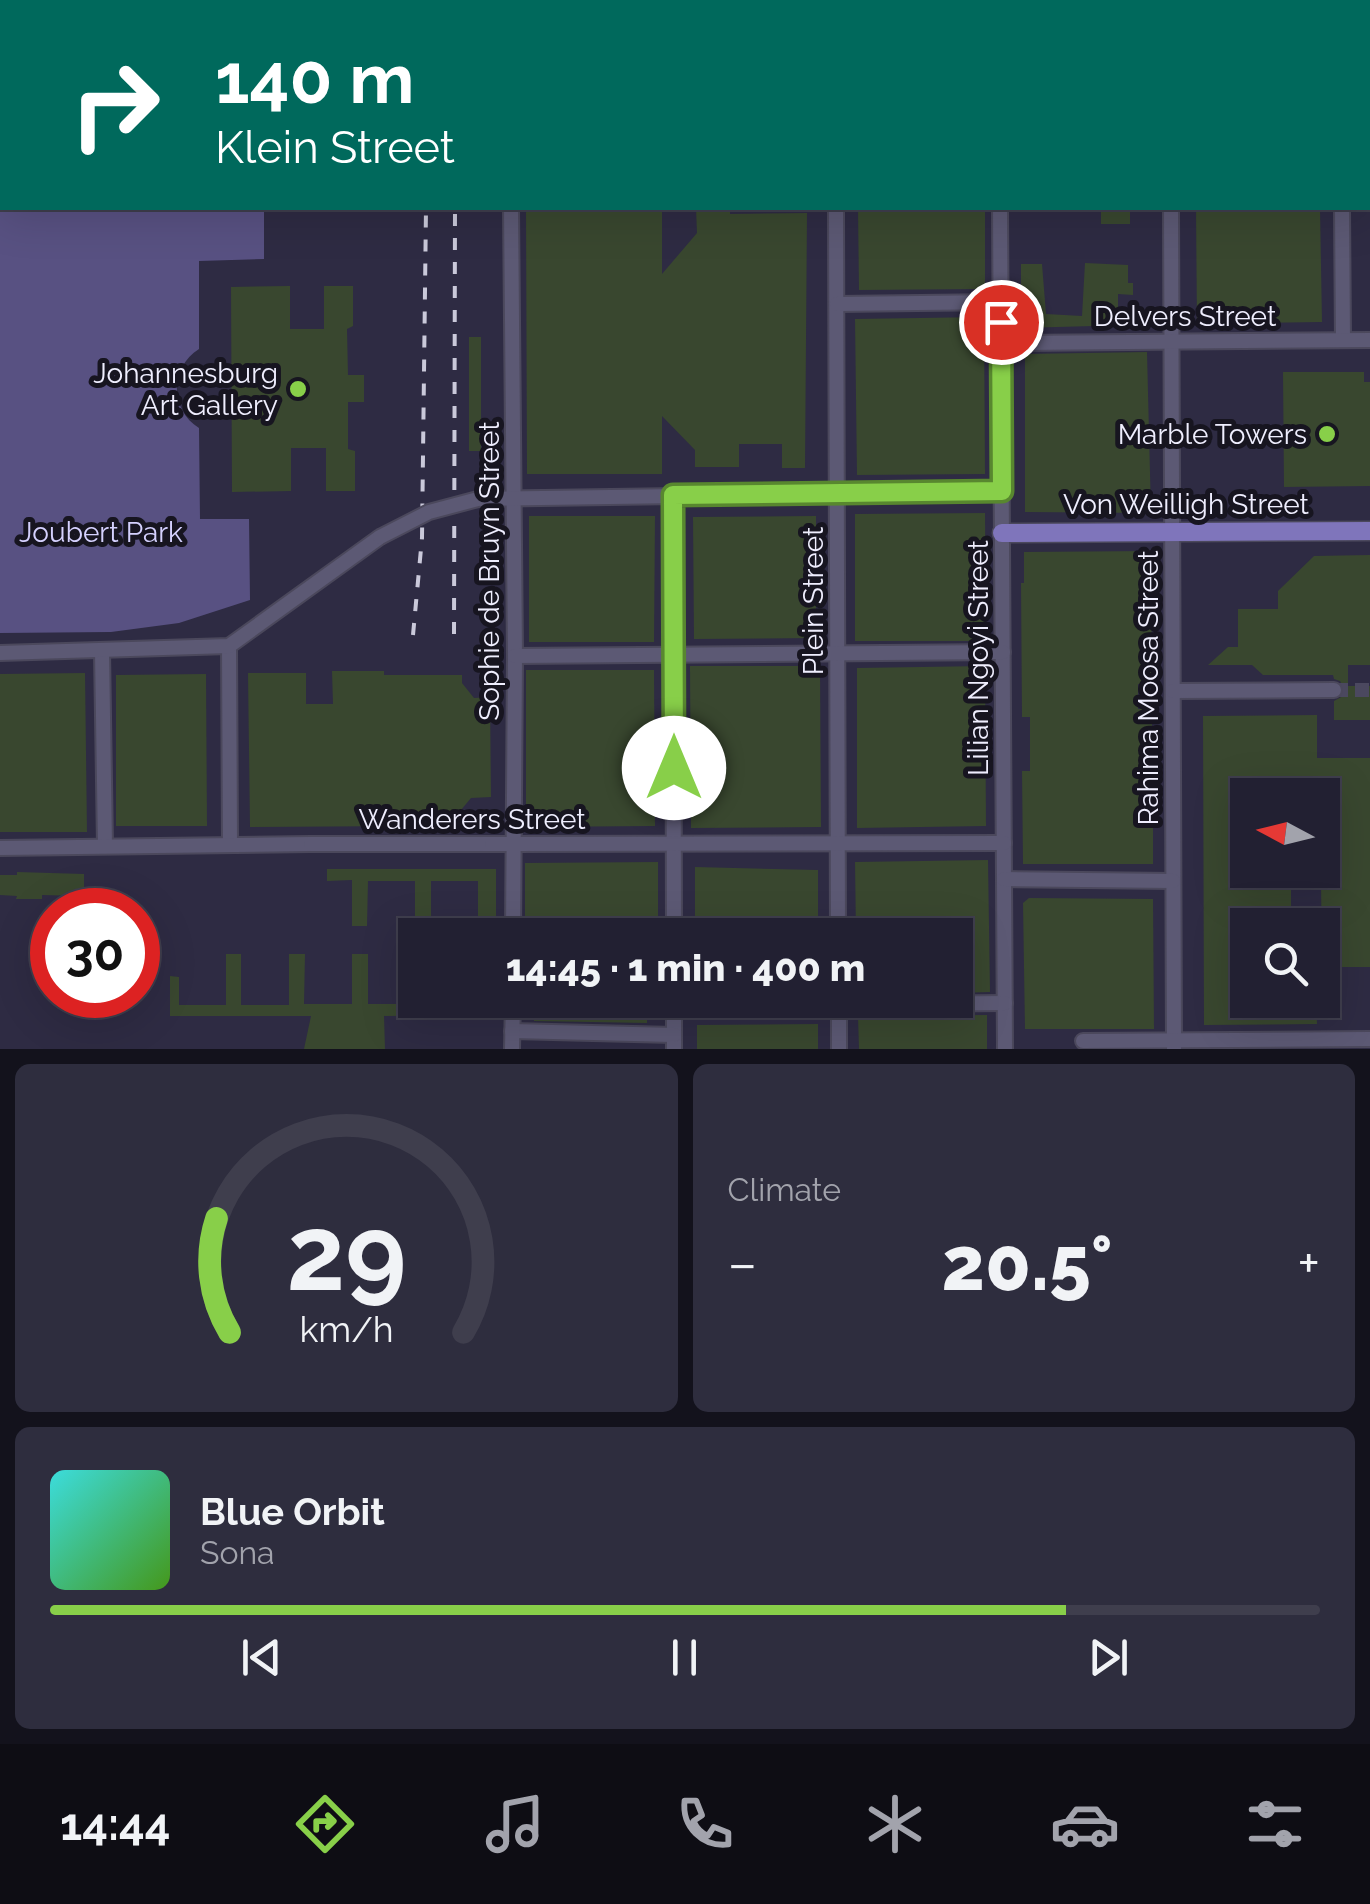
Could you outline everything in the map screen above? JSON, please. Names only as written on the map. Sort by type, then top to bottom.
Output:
[{"type":"main road","name":"Von Weilligh Street","points":[[1002,533],[1370,531]]},
{"type":"street","name":"Sophie de Bruyn Street","points":[[511,210],[513,918]]},
{"type":"street","name":"Plein Street","points":[[836,210],[838,918]]},
{"type":"street","name":"Lilian Ngoyi Street","points":[[1000,210],[1005,1049]]},
{"type":"street","name":"Rahima Moosa Street","points":[[1171,210],[1174,1044]]},
{"type":"street","points":[[1342,210],[1343,340]]},
{"type":"street","points":[[837,304],[1001,302]]},
{"type":"street","name":"Delvers Street","points":[[1001,342],[1370,340]]},
{"type":"street","points":[[0,653],[229,646],[380,537],[429,512],[478,498],[1002,491]]},
{"type":"street","points":[[673,495],[674,918]]},
{"type":"street","points":[[229,646],[230,845]]},
{"type":"street","points":[[102,651],[104,846]]},
{"type":"street","points":[[515,656],[1003,652]]},
{"type":"street","points":[[1173,691],[1334,690]]},
{"type":"street","name":"Wanderers Street","points":[[0,848],[1004,842]]},
{"type":"street","points":[[1004,880],[1174,880]]},
{"type":"street","points":[[973,1003],[1004,1003]]},
{"type":"street","points":[[512,1018],[512,1049]]},
{"type":"street","points":[[839,1018],[839,1049]]},
{"type":"street","points":[[512,1031],[674,1042]]},
{"type":"street","points":[[1083,1041],[1343,1044],[1370,1039]]},
{"type":"green space","name":"Joubert Park","points":[[0,210],[264,210],[264,259],[199,261],[199,349],[182,367],[177,389],[183,411],[199,428],[200,519],[249,519],[250,600],[179,623],[111,632],[0,633]]},
{"type":"building","points":[[526,210],[662,210],[662,274],[697,233],[696,210],[730,210],[730,214],[807,213],[805,468],[782,468],[782,444],[739,444],[739,467],[695,467],[695,450],[662,416],[662,474],[527,474]]},
{"type":"building","points":[[858,210],[985,210],[985,289],[859,290]]},
{"type":"building","points":[[1196,210],[1320,210],[1322,322],[1197,324]]},
{"type":"building","points":[[1101,211],[1130,211],[1130,224],[1101,224]]},
{"type":"building","points":[[1085,263],[1128,265],[1133,295],[1118,294],[1118,315],[1130,315],[1130,325],[1021,328],[1021,264],[1042,264],[1046,314],[1082,316]]},
{"type":"building","name":"Johannesburg Art Gallery","points":[[290,286],[290,329],[324,329],[324,286],[353,286],[353,326],[347,329],[348,375],[364,375],[364,402],[348,402],[348,449],[355,451],[355,491],[326,491],[326,448],[291,448],[291,491],[232,492],[231,287]]},
{"type":"building","points":[[984,317],[985,474],[857,475],[855,319]]},
{"type":"building","points":[[469,337],[481,337],[481,451],[469,451]]},
{"type":"building","points":[[1147,352],[1151,513],[1025,512],[1025,354]]},
{"type":"building","name":"Marble Towers","points":[[1283,372],[1364,372],[1364,382],[1370,382],[1370,486],[1284,487]]},
{"type":"building","points":[[985,513],[986,641],[855,641],[855,514]]},
{"type":"building","points":[[529,516],[655,516],[654,642],[529,642]]},
{"type":"building","points":[[816,516],[816,638],[694,639],[693,517]]},
{"type":"building","points":[[1151,551],[1152,684],[1138,684],[1138,709],[1142,709],[1142,717],[1152,717],[1152,735],[1145,735],[1145,770],[1153,770],[1153,864],[1023,864],[1022,771],[1030,771],[1030,717],[1022,717],[1024,552]]},
{"type":"building","points":[[1370,555],[1370,665],[1348,665],[1348,686],[1370,686],[1370,720],[1334,720],[1334,701],[1343,696],[1344,689],[1333,675],[1263,675],[1252,665],[1208,665],[1228,647],[1238,647],[1238,609],[1278,609],[1278,591],[1314,556]]},
{"type":"building","points":[[690,666],[820,666],[821,827],[691,828]]},
{"type":"building","points":[[985,666],[986,826],[857,828],[857,668]]},
{"type":"building","points":[[526,670],[654,670],[655,826],[526,827]]},
{"type":"building","points":[[332,671],[462,675],[462,683],[474,698],[490,697],[491,797],[471,798],[461,810],[460,825],[438,826],[439,818],[422,815],[406,817],[406,826],[250,827],[248,673],[306,673],[306,704],[333,704]]},
{"type":"building","points":[[85,673],[87,832],[0,832],[0,674]]},
{"type":"building","points":[[206,674],[207,826],[116,826],[116,675]]},
{"type":"building","points":[[1317,715],[1317,758],[1370,758],[1370,967],[1340,967],[1340,908],[1321,908],[1321,888],[1340,888],[1340,778],[1230,778],[1230,888],[1291,888],[1291,908],[1230,908],[1230,1018],[1317,1018],[1317,1024],[1204,1025],[1203,716]]},
{"type":"building","points":[[988,860],[990,992],[973,992],[973,918],[856,918],[855,862]]},
{"type":"building","points":[[658,862],[658,918],[525,918],[525,863]]},
{"type":"building","points":[[695,867],[818,870],[818,918],[695,918]]},
{"type":"building","points":[[327,869],[496,869],[496,918],[478,918],[478,881],[431,881],[431,918],[415,918],[415,881],[368,881],[367,926],[352,926],[352,880],[327,881]]},
{"type":"building","points":[[84,874],[84,888],[30,888],[30,899],[0,895],[0,875]]},
{"type":"building","points":[[1029,898],[1153,899],[1154,1029],[1025,1029],[1023,903]]},
{"type":"building","points":[[226,954],[241,954],[241,1005],[289,1005],[289,954],[305,954],[304,1004],[352,1004],[352,954],[368,954],[368,1004],[398,1004],[398,1016],[384,1016],[385,1049],[304,1049],[311,1016],[170,1016],[170,976],[179,977],[179,1005],[226,1005]]},
{"type":"building","points":[[987,1015],[987,1049],[859,1049],[858,1018]]},
{"type":"building","points":[[534,1018],[647,1018],[647,1023]]},
{"type":"building","points":[[818,1024],[818,1049],[697,1049],[697,1025]]},
{"type":"tunnel","points":[[1334,690],[1370,690]]},
{"type":"railway","points":[[413,635],[422,538],[426,210]]},
{"type":"railway","points":[[454,634],[455,210]]},
{"type":"place","name":"Johannesburg Art Gallery","points":[[298,389]]},
{"type":"place","name":"Marble Towers","points":[[1327,434]]},
{"type":"route","points":[[674,768],[673,495],[1002,491],[1001,322]]}]
